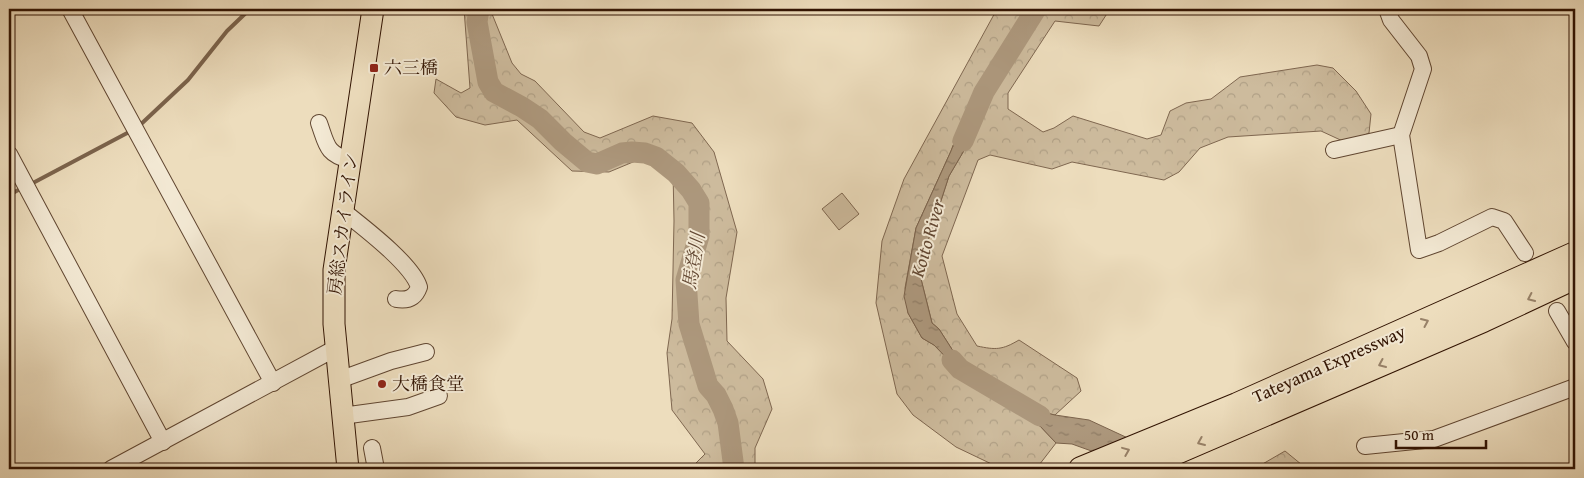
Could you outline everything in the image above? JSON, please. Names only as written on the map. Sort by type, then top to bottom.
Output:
[{"type":"highway","name":"Tateyama Expressway","points":[[1137,469],[1241,414],[1575,254]]},
{"type":"highway","name":"Tateyama Expressway","points":[[1081,469],[1241,414],[1575,278]]},
{"type":"main road","name":"房総スカイライン","points":[[348,469],[334,324],[334,270],[373,9]]},
{"type":"street","points":[[70,9],[136,127],[273,383]]},
{"type":"street","points":[[1387,9],[1391,20],[1419,56],[1424,69],[1401,135],[1419,250],[1439,243],[1492,217],[1504,221],[1524,253]]},
{"type":"street","points":[[319,123],[332,154],[350,160]]},
{"type":"street","points":[[1334,150],[1401,135]]},
{"type":"street","points":[[9,154],[163,442]]},
{"type":"street","points":[[343,211],[397,257],[417,282],[419,287],[414,296],[405,300],[396,300]]},
{"type":"street","points":[[1557,311],[1575,342]]},
{"type":"street","points":[[112,469],[336,348]]},
{"type":"street","points":[[339,380],[391,361],[426,352]]},
{"type":"street","points":[[1365,446],[1434,439],[1575,387]]},
{"type":"street","points":[[342,416],[408,407],[439,396]]},
{"type":"street","points":[[372,448],[376,469]]},
{"type":"green space","points":[[464,9],[490,9],[512,63],[521,74],[535,81],[584,132],[600,138],[653,116],[692,123],[714,152],[737,232],[726,298],[727,341],[763,379],[772,409],[755,448],[755,469],[690,469],[705,454],[672,410],[667,353],[672,319],[673,170],[645,157],[609,172],[572,171],[517,120],[485,125],[456,117],[434,93],[436,79],[461,93],[470,88]]},
{"type":"green space","points":[[997,9],[1110,9],[1099,26],[1055,21],[1008,93],[1008,109],[1043,132],[1054,128],[1073,116],[1147,139],[1161,135],[1170,111],[1186,103],[1211,99],[1240,77],[1317,65],[1333,68],[1356,91],[1371,114],[1369,133],[1347,143],[1321,131],[1228,137],[1200,148],[1179,172],[1164,180],[1072,162],[1052,169],[990,155],[978,160],[942,256],[957,314],[977,346],[999,348],[1019,340],[1077,378],[1081,391],[1055,415],[1035,410],[1027,419],[1040,426],[1056,443],[1036,469],[1002,469],[956,447],[913,415],[897,394],[876,303],[882,241],[904,179]],"holes":[[[965,115],[969,142],[949,176],[923,256],[925,267],[920,275],[932,323],[939,329],[955,354],[964,359],[946,357],[934,345],[922,338],[908,313],[905,288],[916,228]]]},
{"type":"green space","points":[[842,193],[859,214],[839,230],[822,209]]},
{"type":"green space","points":[[1285,451],[1307,469],[1254,469]]},
{"type":"water","points":[[965,115],[974,116],[969,142],[949,176],[923,256],[925,267],[920,275],[932,323],[939,329],[955,354],[964,359],[975,372],[974,377],[967,377],[961,373],[934,345],[922,338],[908,313],[904,296],[916,228]]},
{"type":"water","points":[[1015,401],[1040,413],[1089,420],[1130,439],[1097,453],[1072,444],[1056,443],[1040,426],[1027,419]]},
{"type":"waterway","points":[[139,126],[188,80],[227,31],[250,9]]},
{"type":"waterway","name":"馬登川","points":[[479,9],[477,22],[488,82],[494,92],[540,119],[587,162],[597,164],[622,153],[632,152],[645,153],[656,157],[676,173],[691,190],[699,203],[699,236],[686,280],[689,324],[708,386],[716,395],[728,423],[734,469]]},
{"type":"waterway","name":"Koito River","points":[[963,141],[984,92],[1036,9]]},
{"type":"waterway","points":[[31,184],[131,131]]},
{"type":"waterway","points":[[9,195],[22,188]]},
{"type":"waterway","name":"Koito River","points":[[952,360],[960,369],[1040,416]]},
{"type":"place","name":"六三橋","points":[[374,68]]},
{"type":"place","name":"大橋食堂","points":[[382,384]]}]
